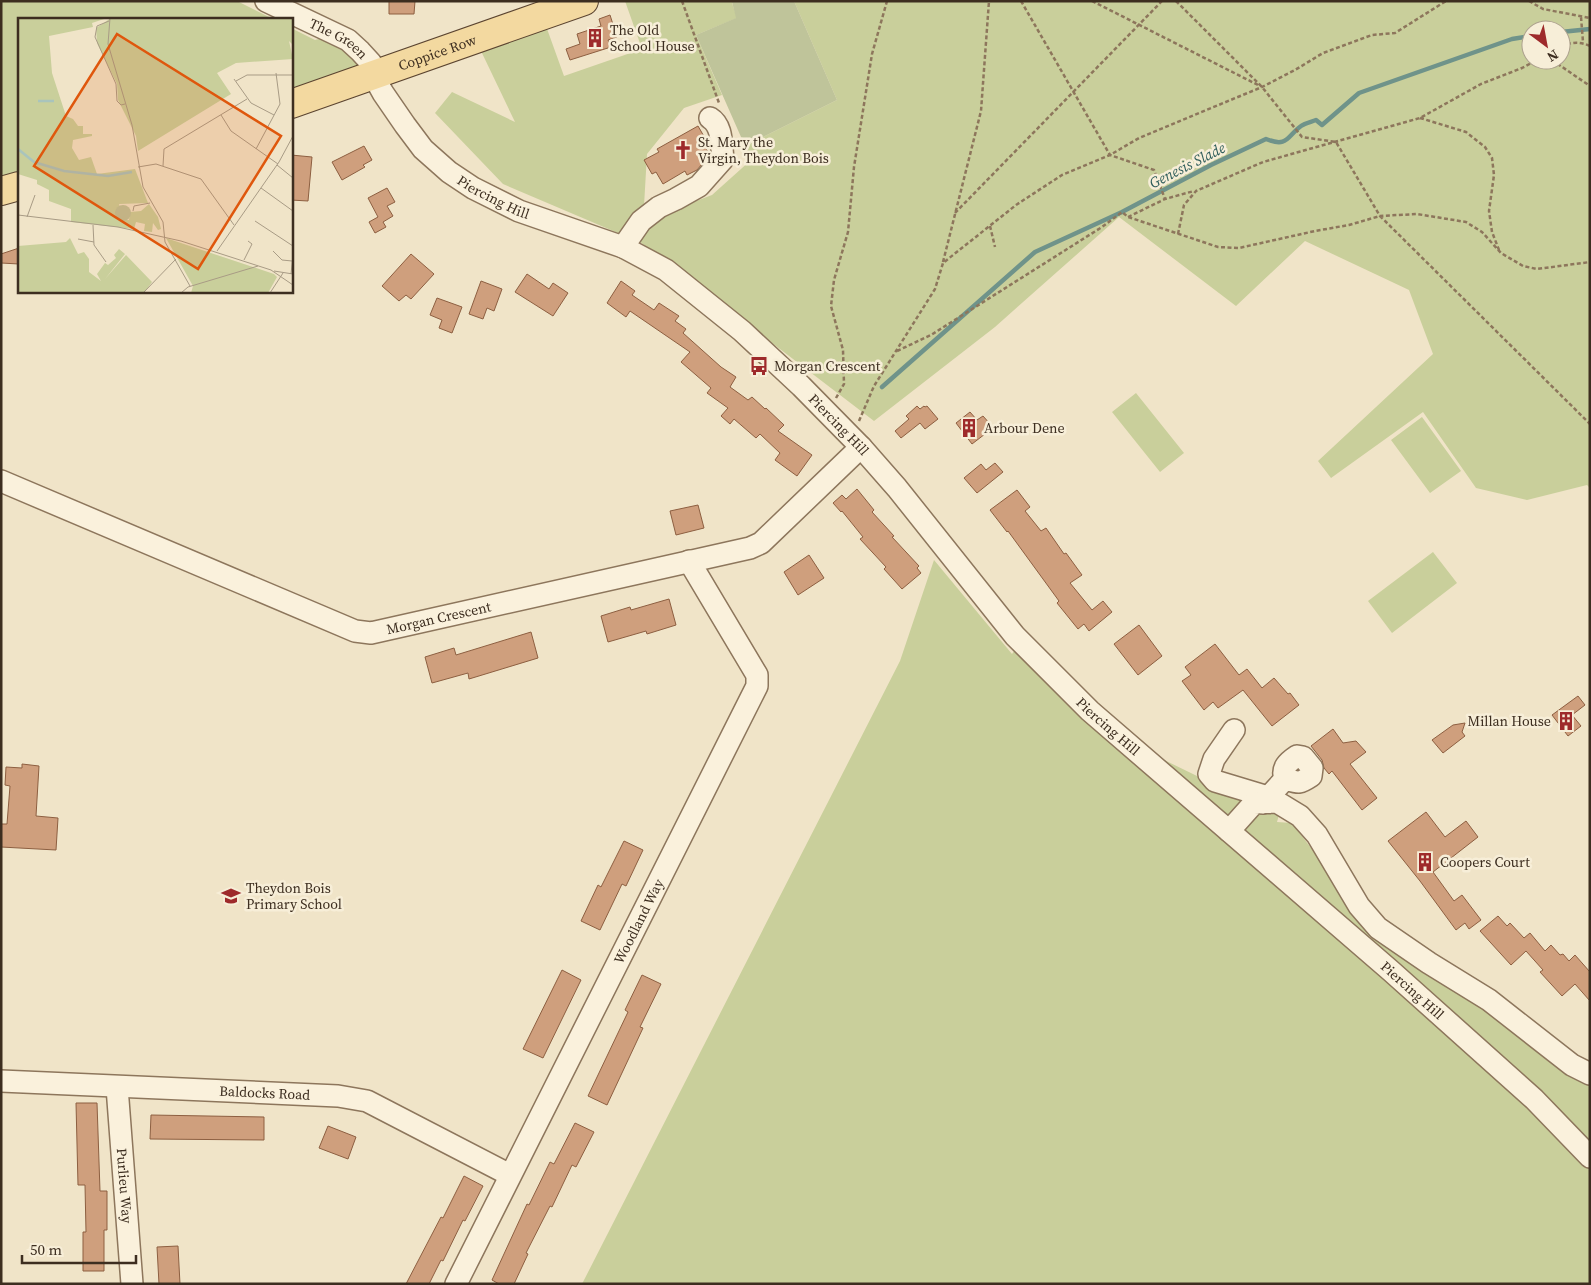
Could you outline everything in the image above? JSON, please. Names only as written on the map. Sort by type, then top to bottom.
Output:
[{"type":"main road","name":"Coppice Row","points":[[292,104],[584,1]]},
{"type":"main road","points":[[1,191],[18,186]]},
{"type":"street","name":"The Green","points":[[266,1],[348,40],[371,63],[374,75]]},
{"type":"street","name":"Piercing Hill","points":[[374,75],[394,110],[423,149],[448,172],[473,188],[519,210],[623,247],[666,270],[742,331],[801,386],[855,429],[897,488],[1015,636],[1090,711],[1391,971],[1527,1093],[1590,1156]]},
{"type":"street","points":[[623,247],[641,221],[660,207],[699,186],[723,159],[718,128],[714,120],[715,112]]},
{"type":"street","name":"Morgan Crescent","points":[[1,481],[355,631],[371,633],[750,548],[761,543],[855,429]]},
{"type":"street","name":"Woodland Way","points":[[456,1284],[757,686],[757,675],[689,561]]},
{"type":"street","name":"Piercing Hill","points":[[1234,730],[1214,759],[1209,774],[1215,781],[1265,800],[1277,802],[1300,816],[1317,835],[1359,906],[1378,928],[1428,963],[1489,1000],[1572,1065],[1590,1074]]},
{"type":"street","points":[[1228,831],[1254,803],[1265,800],[1285,779]]},
{"type":"street","name":"Baldocks Road","points":[[1,1081],[338,1096],[366,1101],[510,1175]]},
{"type":"street","name":"Purlieu Way","points":[[117,1087],[132,1284]]},
{"type":"path","points":[[682,1],[715,112]]},
{"type":"path","points":[[835,400],[844,384],[843,350],[831,306],[834,280],[848,232],[854,168],[872,54],[887,1]]},
{"type":"path","points":[[855,429],[874,386],[935,288],[943,263],[981,111],[989,1]]},
{"type":"path","points":[[1022,1],[1110,155],[1154,170],[1165,199]]},
{"type":"path","points":[[1092,1],[1262,87]]},
{"type":"path","points":[[955,213],[1162,1]]},
{"type":"path","points":[[1176,1],[1262,87],[1302,136],[1336,142],[1380,216],[1590,424]]},
{"type":"path","points":[[943,263],[958,249],[1016,205],[1062,174],[1110,155],[1139,138],[1262,87],[1323,53],[1372,35],[1396,33],[1446,1]]},
{"type":"path","points":[[1529,1],[1543,9],[1590,18]]},
{"type":"path","points":[[1581,17],[1583,42]]},
{"type":"path","points":[[1571,43],[1583,42],[1590,46]]},
{"type":"path","points":[[1128,217],[1165,199],[1196,190],[1263,162],[1420,118],[1481,84],[1521,68]]},
{"type":"path","points":[[1567,70],[1590,86]]},
{"type":"path","points":[[1420,118],[1466,132],[1485,147],[1492,158],[1494,175],[1489,211],[1492,232],[1501,253]]},
{"type":"path","points":[[1178,234],[1184,205],[1196,190]]},
{"type":"path","points":[[897,351],[931,334],[1094,232],[1122,212],[1128,217],[1218,247],[1239,248],[1315,230],[1349,225],[1380,216],[1417,214],[1466,222],[1482,232],[1501,253],[1522,266],[1537,269],[1590,262]]},
{"type":"path","points":[[990,226],[995,247]]},
{"type":"green space","points":[[1,1],[237,1],[271,18],[18,18],[18,177],[1,182]]},
{"type":"green space","points":[[625,1],[735,1],[732,3],[737,18],[696,35],[722,95],[684,108],[647,154],[644,206],[625,236],[503,184],[435,113],[452,92],[515,122],[481,51],[546,26],[564,76],[642,49]]},
{"type":"green space","points":[[794,1],[1590,1],[1590,488],[1587,485],[1527,500],[1476,488],[1423,412],[1331,478],[1318,461],[1433,354],[1409,290],[1305,241],[1236,306],[1119,217],[995,327],[874,421],[635,238],[659,215],[712,195],[751,160],[745,146],[837,100]]},
{"type":"green space","points":[[794,1],[837,100],[745,146],[696,35],[736,18],[732,2]]},
{"type":"green space","points":[[292,28],[315,40],[326,37],[360,62],[359,71],[292,94]]},
{"type":"green space","points":[[1136,393],[1184,453],[1160,472],[1112,412]]},
{"type":"green space","points":[[1422,417],[1461,471],[1430,493],[1391,440]]},
{"type":"green space","points":[[1433,552],[1457,583],[1392,633],[1368,601]]},
{"type":"green space","points":[[934,560],[1012,654],[1017,647],[1158,757],[1232,793],[1282,804],[1277,822],[1292,823],[1375,932],[1590,1078],[1590,1284],[582,1284],[900,661]]},
{"type":"building","points":[[389,1],[415,1],[414,14],[389,14]]},
{"type":"building","name":"The Old School House","points":[[610,15],[617,37],[608,40],[611,47],[570,60],[566,49],[580,44],[577,34],[601,26],[599,19]]},
{"type":"building","name":"St. Mary the Virgin, Theydon Bois","points":[[698,126],[709,145],[705,147],[710,155],[700,162],[702,164],[697,170],[687,175],[685,171],[663,184],[656,172],[652,174],[644,160],[659,152],[657,149]]},
{"type":"building","points":[[364,146],[372,160],[363,165],[365,167],[342,180],[332,162]]},
{"type":"building","points":[[292,155],[312,157],[308,201],[292,200]]},
{"type":"building","points":[[387,188],[395,202],[387,206],[393,216],[383,222],[386,227],[375,233],[369,222],[378,217],[368,198]]},
{"type":"building","points":[[18,248],[18,264],[1,263],[1,254]]},
{"type":"building","points":[[411,254],[434,274],[411,299],[406,295],[399,301],[382,286]]},
{"type":"building","points":[[527,274],[549,289],[553,283],[568,293],[553,316],[515,292]]},
{"type":"building","points":[[481,281],[502,289],[494,311],[487,308],[483,319],[469,314]]},
{"type":"building","points":[[621,281],[635,291],[632,295],[654,310],[659,303],[679,316],[675,321],[686,329],[683,333],[721,367],[736,377],[730,387],[748,400],[752,397],[766,408],[784,425],[778,431],[812,455],[797,476],[775,460],[780,453],[760,434],[756,438],[734,419],[730,424],[721,416],[728,408],[707,393],[711,388],[681,362],[690,352],[630,311],[626,317],[607,303]]},
{"type":"building","points":[[437,298],[462,307],[452,333],[439,328],[442,320],[430,315]]},
{"type":"building","points":[[917,406],[920,409],[927,406],[938,419],[925,429],[920,423],[901,438],[895,431],[909,419],[906,416]]},
{"type":"building","name":"Arbour Dene","points":[[970,412],[977,420],[983,416],[991,425],[983,431],[985,434],[972,444],[956,423]]},
{"type":"building","points":[[995,463],[1003,472],[977,493],[964,478],[981,464],[986,470]]},
{"type":"building","points":[[857,489],[874,510],[872,512],[894,536],[892,537],[919,566],[917,568],[921,573],[902,589],[884,569],[886,567],[860,539],[863,537],[833,503],[842,495],[846,499]]},
{"type":"building","points":[[1017,490],[1030,507],[1025,511],[1041,531],[1046,528],[1064,554],[1066,553],[1082,575],[1070,583],[1092,610],[1103,601],[1112,612],[1089,631],[1084,624],[1078,629],[1057,603],[1059,601],[1008,531],[990,510]]},
{"type":"building","points":[[698,505],[704,528],[676,535],[670,511]]},
{"type":"building","points":[[809,555],[824,578],[798,595],[784,572]]},
{"type":"building","points":[[669,599],[676,625],[647,634],[646,631],[608,642],[601,616],[630,607],[631,610]]},
{"type":"building","points":[[1139,625],[1162,656],[1138,675],[1114,644]]},
{"type":"building","points":[[531,632],[538,658],[469,679],[468,673],[432,683],[425,657],[454,648],[456,655]]},
{"type":"building","points":[[1215,644],[1239,675],[1247,669],[1262,688],[1274,678],[1288,694],[1290,693],[1299,705],[1272,726],[1243,690],[1218,708],[1213,702],[1204,710],[1182,681],[1191,675],[1185,667]]},
{"type":"building","name":"Millan House","points":[[1578,696],[1585,705],[1572,715],[1581,726],[1568,736],[1552,715]]},
{"type":"building","points":[[1465,723],[1462,732],[1465,736],[1443,753],[1432,740],[1453,725]]},
{"type":"building","points":[[1333,729],[1343,743],[1356,741],[1366,752],[1350,764],[1377,798],[1362,810],[1332,771],[1329,774],[1324,768],[1322,760],[1311,746]]},
{"type":"building","points":[[22,764],[39,766],[36,816],[58,818],[56,850],[1,847],[1,824],[7,824],[10,786],[5,785],[6,767],[22,768]]},
{"type":"building","name":"Coopers Court","points":[[1426,812],[1445,837],[1466,821],[1478,837],[1433,872],[1454,901],[1462,895],[1481,920],[1469,929],[1465,923],[1456,930],[1388,841]]},
{"type":"building","points":[[624,841],[643,850],[626,886],[622,884],[600,930],[581,921],[598,885],[601,887]]},
{"type":"building","points":[[1498,916],[1507,926],[1510,923],[1524,938],[1530,933],[1545,951],[1551,945],[1569,961],[1575,955],[1590,972],[1590,1001],[1575,984],[1562,996],[1540,972],[1543,970],[1526,951],[1511,965],[1480,931]]},
{"type":"building","points":[[562,970],[581,980],[543,1058],[523,1049]]},
{"type":"building","points":[[642,975],[661,984],[640,1027],[643,1028],[607,1105],[588,1096],[628,1012],[625,1010]]},
{"type":"building","points":[[76,1103],[97,1103],[100,1191],[107,1191],[107,1230],[104,1230],[104,1271],[83,1271],[83,1232],[86,1232],[85,1185],[78,1185]]},
{"type":"building","points":[[151,1115],[264,1117],[264,1140],[150,1139]]},
{"type":"building","points":[[575,1123],[594,1132],[576,1167],[572,1165],[552,1207],[550,1206],[526,1253],[528,1254],[514,1284],[499,1284],[492,1280],[527,1204],[529,1205],[550,1162],[554,1164]]},
{"type":"building","points":[[328,1126],[356,1137],[348,1159],[319,1148]]},
{"type":"building","points":[[464,1176],[483,1186],[465,1221],[463,1220],[443,1261],[441,1260],[429,1284],[406,1284],[441,1217],[443,1218]]},
{"type":"building","points":[[178,1246],[180,1284],[159,1284],[157,1247]]},
{"type":"waterway","name":"Genesis Slade","points":[[1571,31],[1590,29]]},
{"type":"waterway","name":"Genesis Slade","points":[[882,387],[1035,252],[1122,212],[1211,165],[1266,139],[1279,142],[1286,140],[1301,126],[1316,120],[1322,125],[1359,93],[1512,39],[1521,38]]},
{"type":"place","name":"The Old School House","points":[[595,38]]},
{"type":"place","name":"St. Mary the Virgin, Theydon Bois","points":[[683,150]]},
{"type":"place","name":"Morgan Crescent","points":[[759,366]]},
{"type":"place","name":"Arbour Dene","points":[[969,428]]},
{"type":"place","name":"Millan House","points":[[1566,721]]},
{"type":"place","name":"Coopers Court","points":[[1425,862]]},
{"type":"place","name":"Theydon Bois Primary School","points":[[231,896]]}]
